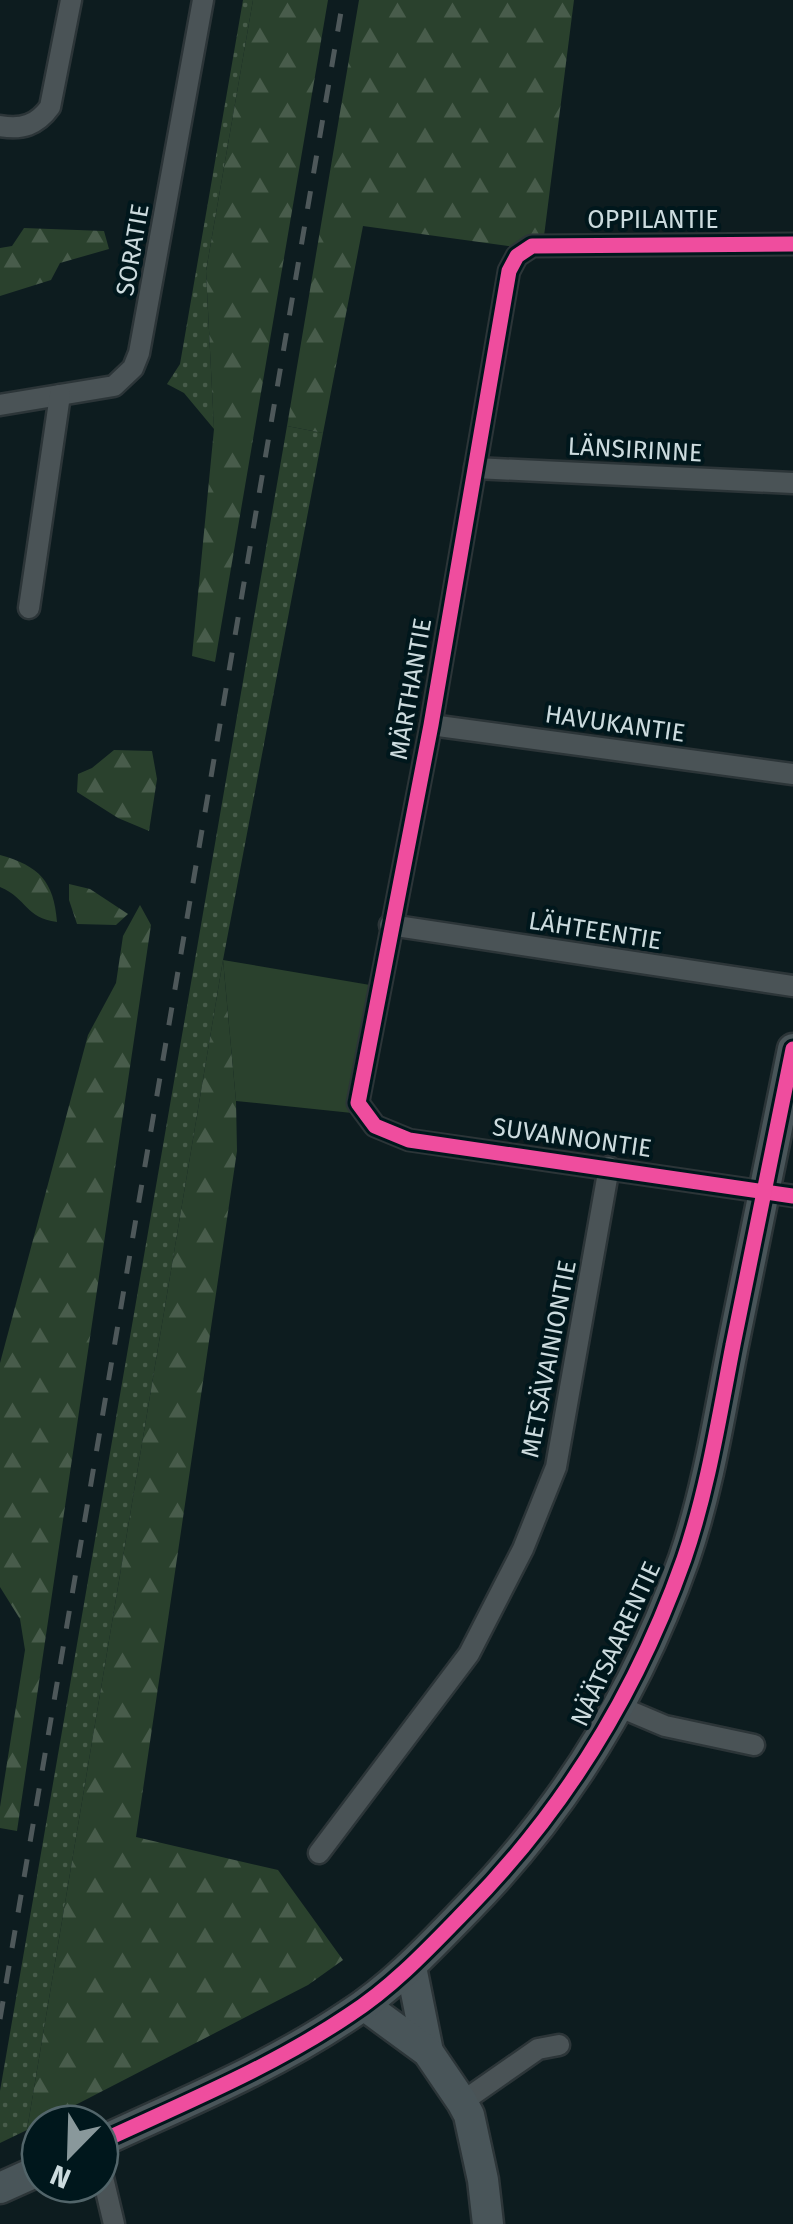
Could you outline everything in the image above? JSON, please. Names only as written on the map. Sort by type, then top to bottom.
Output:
[{"type":"street","points":[[0,126],[24,128],[42,118],[50,107],[72,0]]},
{"type":"street","name":"SORATIE","points":[[0,405],[114,386],[133,368],[140,353],[204,0]]},
{"type":"street","name":"OPPILANTIE","points":[[517,256],[532,246],[793,244]]},
{"type":"street","name":"MÄRTHANTIE","points":[[376,1126],[358,1103],[431,724],[509,271],[517,256]]},
{"type":"street","points":[[29,608],[60,395]]},
{"type":"street","name":"LÄNSIRINNE","points":[[475,468],[793,483]]},
{"type":"street","name":"HAVUKANTIE","points":[[431,724],[793,774]]},
{"type":"street","name":"LÄHTEENTIE","points":[[390,926],[793,986]]},
{"type":"street","name":"NÄÄTSAARENTIE","points":[[120,2133],[228,2082],[364,2005],[410,1967],[511,1863],[589,1758],[620,1707],[684,1557],[778,1194],[793,1048]]},
{"type":"street","name":"SUVANNONTIE","points":[[376,1126],[409,1140],[778,1194]]},
{"type":"street","name":"METSÄVAINIONTIE","points":[[320,1853],[468,1654],[523,1549],[556,1467],[609,1167]]},
{"type":"street","points":[[620,1707],[664,1726],[754,1745]]},
{"type":"street","points":[[410,1967],[428,2052]]},
{"type":"street","points":[[364,2005],[428,2052],[462,2102],[469,2115],[483,2180],[488,2224]]},
{"type":"street","points":[[462,2102],[538,2049],[558,2045]]},
{"type":"green space","points":[[243,0],[253,0],[206,271],[214,429],[184,393],[167,384],[180,364]]},
{"type":"green space","points":[[253,0],[328,0],[215,662],[192,656],[214,429],[206,271]]},
{"type":"green space","points":[[359,0],[574,0],[543,244],[522,248],[363,226],[323,433],[287,426]]},
{"type":"green space","points":[[24,228],[104,231],[109,249],[60,263],[51,280],[0,296],[0,248],[12,246]]},
{"type":"green space","points":[[287,426],[323,433],[223,960],[31,2104],[20,2104],[20,2133],[0,2143],[0,2091]]},
{"type":"green space","points":[[114,750],[152,751],[157,779],[149,831],[118,818],[77,792],[78,774]]},
{"type":"green space","points":[[0,855],[25,864],[42,877],[52,896],[57,922],[39,917],[0,887]]},
{"type":"green space","points":[[69,884],[90,889],[128,914],[116,925],[77,924],[69,900]]},
{"type":"green space","points":[[140,905],[151,925],[17,1831],[0,1828],[25,1650],[20,1619],[0,1587],[0,1363],[88,1035],[116,983],[123,936]]},
{"type":"green space","points":[[223,960],[237,1151],[136,1837],[278,1870],[343,1960],[308,1985],[77,2104],[31,2104]]},
{"type":"green space","points":[[223,960],[376,986],[352,1113],[236,1101]]},
{"type":"railway","points":[[0,2019],[343,0]]},
{"type":"cycle path","points":[[793,244],[532,246],[517,256],[509,271],[431,725],[358,1103],[375,1126],[409,1140],[793,1196]]},
{"type":"cycle path","points":[[120,2133],[289,2051],[381,1992],[503,1871],[595,1746],[644,1656],[684,1559],[700,1506],[793,1049]]}]
